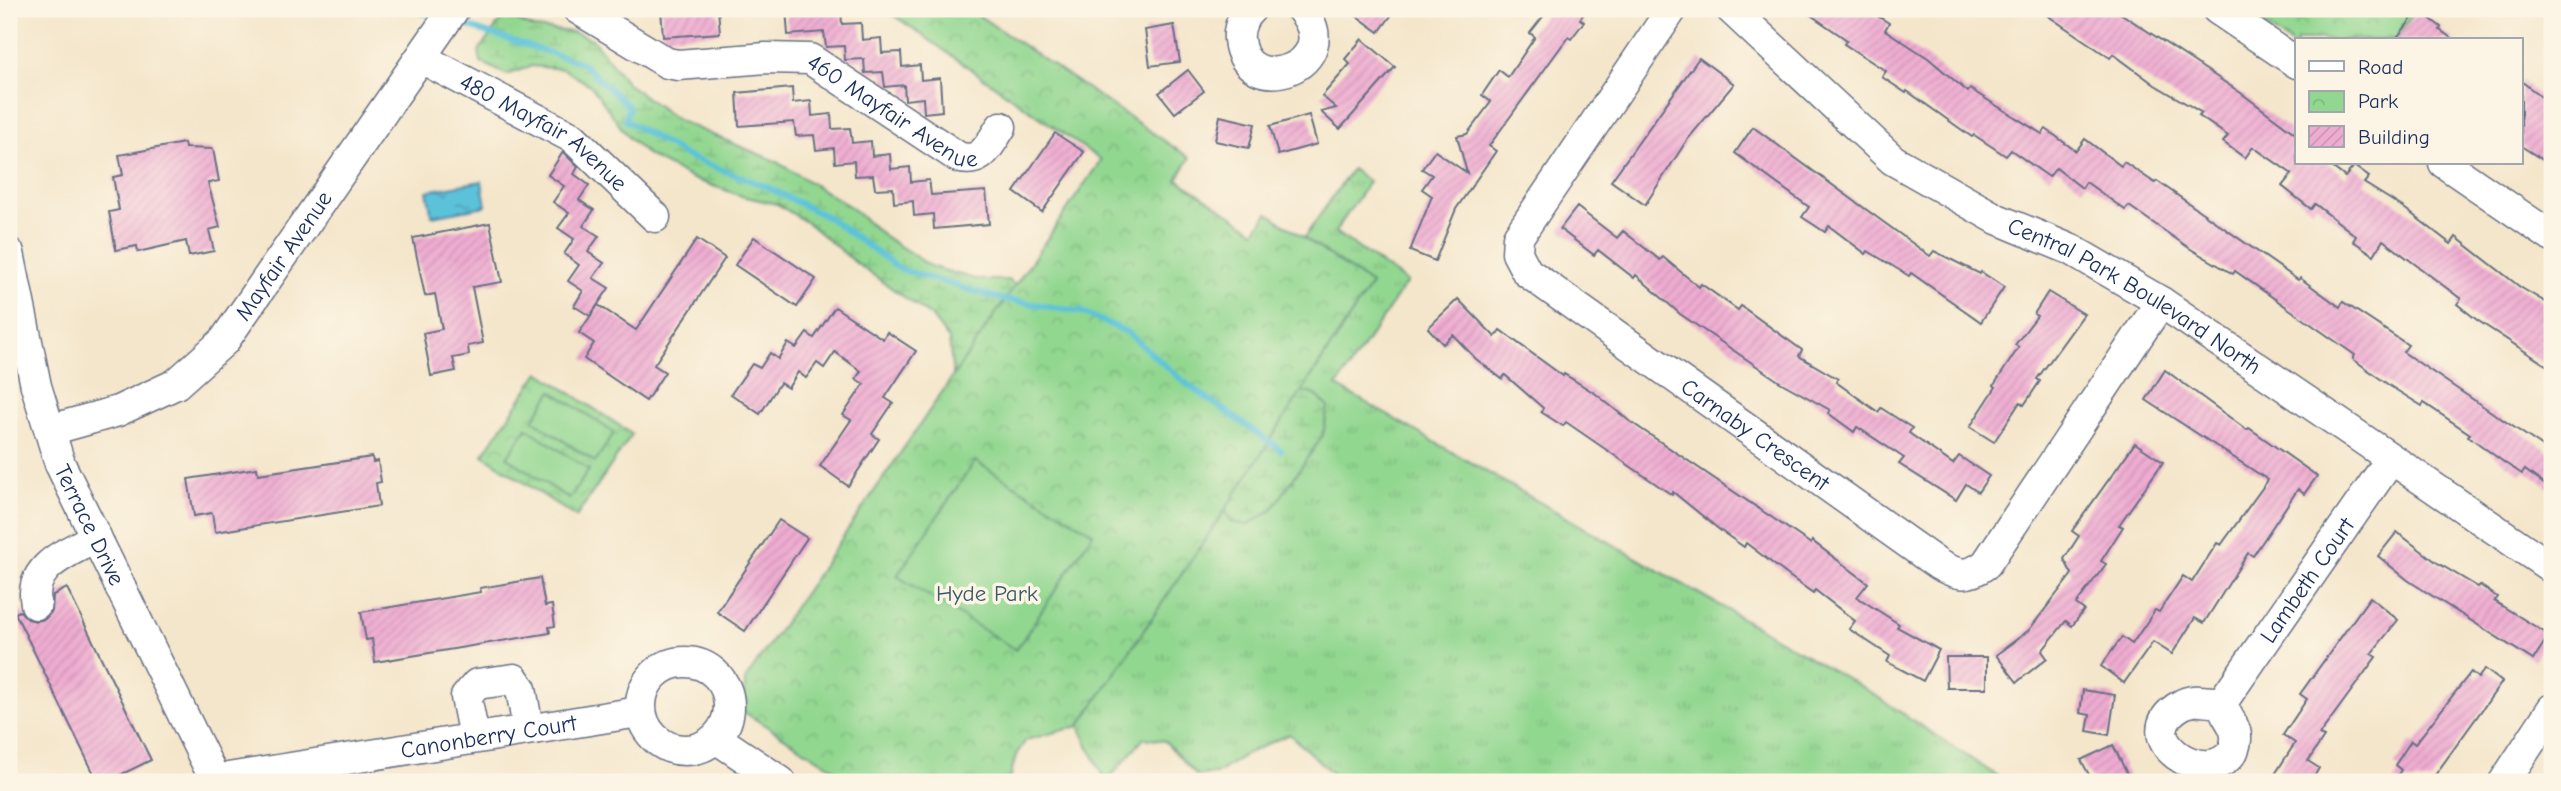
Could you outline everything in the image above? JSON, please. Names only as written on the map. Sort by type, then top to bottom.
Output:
[{"type":"street","name":"Mayfair Avenue","points":[[50,430],[118,411],[176,384],[224,341],[454,9]]},
{"type":"street","name":"460 Mayfair Avenue","points":[[578,9],[667,63],[678,65],[766,58],[810,59],[958,157],[970,161],[981,157],[1001,127]]},
{"type":"street","points":[[1251,9],[1239,33],[1240,46],[1250,63],[1275,74],[1296,68],[1312,47],[1314,34],[1309,18],[1301,9]]},
{"type":"street","name":"Carnaby Crescent","points":[[1672,9],[1518,237],[1517,253],[1527,272],[1939,565],[1959,575],[1973,574],[1986,564],[2161,302]]},
{"type":"street","name":"Central Park Boulevard North","points":[[1731,9],[1893,160],[1997,219],[2072,250],[2161,302],[2552,568]]},
{"type":"street","points":[[2217,9],[2295,62]]},
{"type":"street","name":"480 Mayfair Avenue","points":[[421,58],[573,138],[655,217]]},
{"type":"street","points":[[2445,164],[2552,237]]},
{"type":"street","name":"Terrace Drive","points":[[9,253],[12,290],[36,386],[60,464],[216,781]]},
{"type":"street","name":"Lambeth Court","points":[[2223,701],[2391,459]]},
{"type":"street","points":[[36,604],[33,591],[37,578],[46,566],[96,537]]},
{"type":"street","points":[[691,662],[717,676],[729,696],[729,711],[716,737],[698,749],[682,751],[667,747],[654,738],[639,712],[643,693],[657,671],[671,664],[691,662]]},
{"type":"street","points":[[474,737],[466,697],[477,684],[513,679],[521,689],[528,728]]},
{"type":"street","points":[[2504,782],[2552,709]]},
{"type":"street","name":"Canonberry Court","points":[[216,781],[323,773],[474,737],[639,712]]},
{"type":"street","points":[[716,737],[781,782]]},
{"type":"green space","name":"Hyde Park","points":[[885,9],[969,9],[1190,158],[1177,179],[1255,231],[1268,213],[1371,284],[1225,510],[1079,726],[1026,740],[1016,755],[1009,782],[855,782],[744,712],[745,680],[1101,160]]},
{"type":"green space","points":[[2255,9],[2416,9],[2396,38],[2295,38],[2295,47],[2250,16]]},
{"type":"green space","points":[[508,16],[533,28],[574,32],[592,39],[628,84],[677,120],[775,161],[849,206],[884,236],[932,267],[979,280],[1008,280],[1023,291],[1317,396],[1328,406],[1323,435],[1272,510],[1248,525],[1232,522],[1225,510],[954,384],[949,340],[931,316],[856,263],[809,224],[777,204],[742,196],[693,179],[649,156],[629,138],[591,86],[563,69],[531,66],[507,75],[481,62],[479,51],[501,20]]},
{"type":"green space","points":[[1352,169],[1369,182],[1335,232],[1407,282],[1337,386],[1867,690],[2006,782],[1342,782],[1289,734],[1246,754],[1216,774],[1196,775],[1165,741],[1144,738],[1106,782],[1079,726],[1225,510],[1232,522],[1317,396],[1301,393],[1371,284],[1304,238]]},
{"type":"green space","points":[[539,372],[632,434],[576,517],[483,455]]},
{"type":"green space","points":[[552,391],[614,433],[595,462],[533,420]]},
{"type":"green space","points":[[527,428],[589,470],[569,499],[507,457]]},
{"type":"green space","points":[[975,461],[1093,533],[1016,650],[897,576]]},
{"type":"water","points":[[482,181],[486,206],[432,216],[427,191]]},
{"type":"building","points":[[661,9],[718,9],[720,33],[663,37]]},
{"type":"building","points":[[786,9],[833,9],[834,12],[841,11],[842,24],[861,23],[862,40],[881,38],[882,53],[901,52],[902,67],[920,65],[921,80],[940,78],[942,111],[924,113],[923,98],[905,100],[904,85],[885,87],[883,72],[865,73],[864,59],[845,60],[844,46],[826,47],[824,32],[788,35]]},
{"type":"building","points":[[1347,9],[1396,9],[1379,32]]},
{"type":"building","points":[[1549,9],[1587,9],[1580,19],[1584,22],[1571,39],[1568,37],[1489,146],[1496,151],[1456,209],[1435,261],[1410,251],[1432,196],[1422,189],[1432,175],[1422,169],[1435,151],[1467,173],[1457,136],[1467,134],[1491,102],[1482,95],[1499,70],[1508,77],[1535,37],[1530,33]]},
{"type":"building","points":[[1802,9],[1866,9],[1889,23],[1885,30],[1928,58],[1968,92],[1970,89],[2042,134],[2046,129],[2076,151],[2085,139],[2121,166],[2124,162],[2155,183],[2157,181],[2298,280],[2300,278],[2340,307],[2343,302],[2408,345],[2403,352],[2552,453],[2552,490],[2525,470],[2522,474],[2505,463],[2468,436],[2470,434],[2424,403],[2422,406],[2390,386],[2353,359],[2355,355],[2235,271],[2233,274],[2189,248],[2129,206],[2125,210],[2086,182],[2082,188],[2056,168],[2049,177],[2011,150],[2006,156],[1974,135],[1972,137],[1907,91],[1906,93],[1882,77],[1886,71],[1844,44],[1847,40]]},
{"type":"building","points":[[2038,9],[2114,9],[2241,93],[2295,134],[2295,164],[2328,164],[2345,177],[2354,166],[2369,177],[2364,183],[2404,208],[2451,244],[2456,237],[2520,287],[2552,306],[2552,369],[2477,320],[2457,304],[2461,299],[2383,240],[2374,255],[2353,241],[2356,236],[2315,204],[2311,209],[2282,186],[2292,174],[2253,147],[2245,158],[2223,142],[2228,136],[2199,116],[2202,113],[2155,85],[2113,54],[2110,58]]},
{"type":"building","points":[[2419,10],[2451,38],[2397,38]]},
{"type":"building","points":[[1174,25],[1180,62],[1150,66],[1145,30]]},
{"type":"building","points":[[1362,39],[1395,67],[1340,129],[1321,112],[1336,108],[1322,96],[1350,64],[1345,59]]},
{"type":"building","points":[[1699,58],[1734,84],[1687,140],[1645,205],[1611,181]]},
{"type":"building","points":[[1188,70],[1204,91],[1175,113],[1159,93]]},
{"type":"building","points":[[2522,82],[2552,105],[2552,146],[2543,160],[2522,147]]},
{"type":"building","points":[[792,88],[793,103],[811,101],[812,116],[831,114],[832,129],[850,128],[852,143],[871,141],[872,156],[890,154],[891,169],[910,167],[911,182],[929,180],[931,195],[986,191],[989,224],[934,229],[933,214],[914,216],[913,201],[894,203],[893,188],[875,189],[873,175],[855,176],[854,161],[835,163],[834,148],[816,150],[814,135],[796,136],[794,122],[739,126],[737,93]]},
{"type":"building","points":[[1309,115],[1317,144],[1278,155],[1270,126]]},
{"type":"building","points":[[1220,116],[1255,124],[1249,148],[1215,141]]},
{"type":"building","points":[[1753,127],[1930,256],[1934,251],[1980,274],[1981,272],[2004,287],[1981,322],[1911,273],[1909,276],[1868,251],[1866,254],[1829,226],[1825,232],[1802,217],[1809,207],[1735,153]]},
{"type":"building","points":[[1055,133],[1084,152],[1042,212],[1014,192]]},
{"type":"building","points":[[184,143],[185,148],[213,149],[219,181],[208,183],[220,227],[209,230],[214,251],[189,256],[186,241],[138,252],[137,246],[116,250],[109,212],[119,210],[113,177],[123,175],[119,155]]},
{"type":"building","points":[[563,152],[578,167],[574,174],[589,185],[579,200],[594,210],[583,226],[599,236],[588,252],[604,263],[593,278],[609,288],[590,316],[574,306],[583,291],[568,281],[579,265],[564,254],[574,239],[558,228],[569,213],[553,202],[564,186],[548,175]]},
{"type":"building","points":[[1577,207],[1617,238],[1623,231],[1660,260],[1663,257],[1699,287],[1701,284],[1738,310],[1741,306],[1802,350],[1799,356],[1838,379],[1836,382],[1878,412],[1881,408],[1912,428],[1909,433],[1953,464],[1959,456],[1989,476],[1978,492],[1966,484],[1956,500],[1899,464],[1904,458],[1857,427],[1854,432],[1828,413],[1830,410],[1780,382],[1680,314],[1636,275],[1634,278],[1598,250],[1594,255],[1560,229]]},
{"type":"building","points":[[490,223],[502,282],[472,287],[483,343],[468,346],[469,355],[453,358],[456,371],[431,376],[423,333],[442,329],[435,294],[425,296],[413,238]]},
{"type":"building","points":[[754,237],[816,279],[797,307],[735,265]]},
{"type":"building","points":[[697,239],[725,258],[654,365],[665,372],[646,401],[584,359],[594,343],[579,333],[598,305],[636,330]]},
{"type":"building","points":[[2048,292],[2084,314],[2037,379],[2040,381],[2024,405],[2020,402],[1994,442],[1970,427],[1996,387],[1994,385],[2019,347],[2015,345],[2037,316],[2034,314]]},
{"type":"building","points":[[1458,299],[1495,337],[1500,330],[1563,376],[1564,374],[1596,394],[1628,420],[1811,544],[1812,541],[1868,583],[1857,597],[1899,624],[1897,627],[1939,650],[1923,681],[1887,662],[1890,656],[1849,629],[1855,621],[1815,590],[1813,593],[1746,543],[1744,547],[1673,492],[1672,495],[1566,422],[1563,426],[1541,412],[1543,408],[1505,375],[1502,379],[1476,359],[1453,335],[1443,344],[1428,328]]},
{"type":"building","points":[[835,307],[883,339],[887,332],[916,351],[885,398],[893,403],[872,434],[879,439],[848,486],[820,466],[851,420],[843,415],[864,384],[856,379],[861,371],[835,352],[824,368],[817,363],[806,378],[798,372],[788,388],[780,383],[760,414],[731,394],[752,364],[760,368],[770,353],[778,359],[788,343],[796,348],[807,333],[814,338]]},
{"type":"building","points":[[2165,370],[2247,430],[2249,428],[2317,476],[2304,494],[2298,489],[2253,556],[2248,553],[2204,623],[2195,618],[2172,654],[2153,642],[2124,683],[2101,666],[2122,637],[2132,644],[2155,610],[2159,612],[2183,576],[2192,582],[2217,543],[2221,545],[2268,480],[2146,400]]},
{"type":"building","points":[[2135,443],[2163,462],[2119,525],[2123,527],[2101,561],[2106,564],[2076,604],[2084,610],[2072,626],[2066,621],[2042,651],[2047,658],[2017,682],[1996,655],[2029,630],[2072,574],[2064,559],[2079,536],[2072,531]]},
{"type":"building","points":[[372,457],[373,462],[378,461],[381,482],[376,483],[379,506],[215,532],[212,513],[194,516],[188,479],[257,468],[258,474]]},
{"type":"building","points":[[779,520],[807,538],[745,631],[717,612]]},
{"type":"building","points":[[2397,532],[2436,562],[2478,587],[2480,585],[2497,597],[2494,601],[2549,635],[2533,660],[2409,581],[2378,556]]},
{"type":"building","points":[[540,578],[545,606],[552,605],[555,626],[549,627],[550,633],[375,662],[372,639],[366,640],[361,612],[481,592],[480,588]]},
{"type":"building","points":[[67,588],[151,760],[106,782],[98,782],[15,613],[20,611],[28,619],[36,621],[45,619],[52,611],[53,595]]},
{"type":"building","points":[[2370,597],[2398,620],[2371,654],[2376,657],[2319,735],[2324,737],[2308,761],[2319,768],[2311,782],[2270,782],[2295,743],[2283,735],[2307,699],[2300,694]]},
{"type":"building","points":[[1946,657],[1987,657],[1987,688],[1947,688]]},
{"type":"building","points":[[2485,669],[2502,682],[2430,782],[2393,782],[2401,770],[2395,765],[2411,741],[2415,744],[2471,672],[2478,678]]},
{"type":"building","points":[[2083,690],[2115,695],[2109,735],[2087,731],[2090,715],[2080,713]]},
{"type":"building","points":[[2113,745],[2131,782],[2093,782],[2081,760]]},
{"type":"waterway","points":[[408,9],[430,15]]},
{"type":"waterway","points":[[463,25],[582,63],[629,107],[625,120],[686,156],[765,186],[829,218],[900,269],[997,298],[1082,312],[1127,332],[1184,382],[1281,450]]}]
